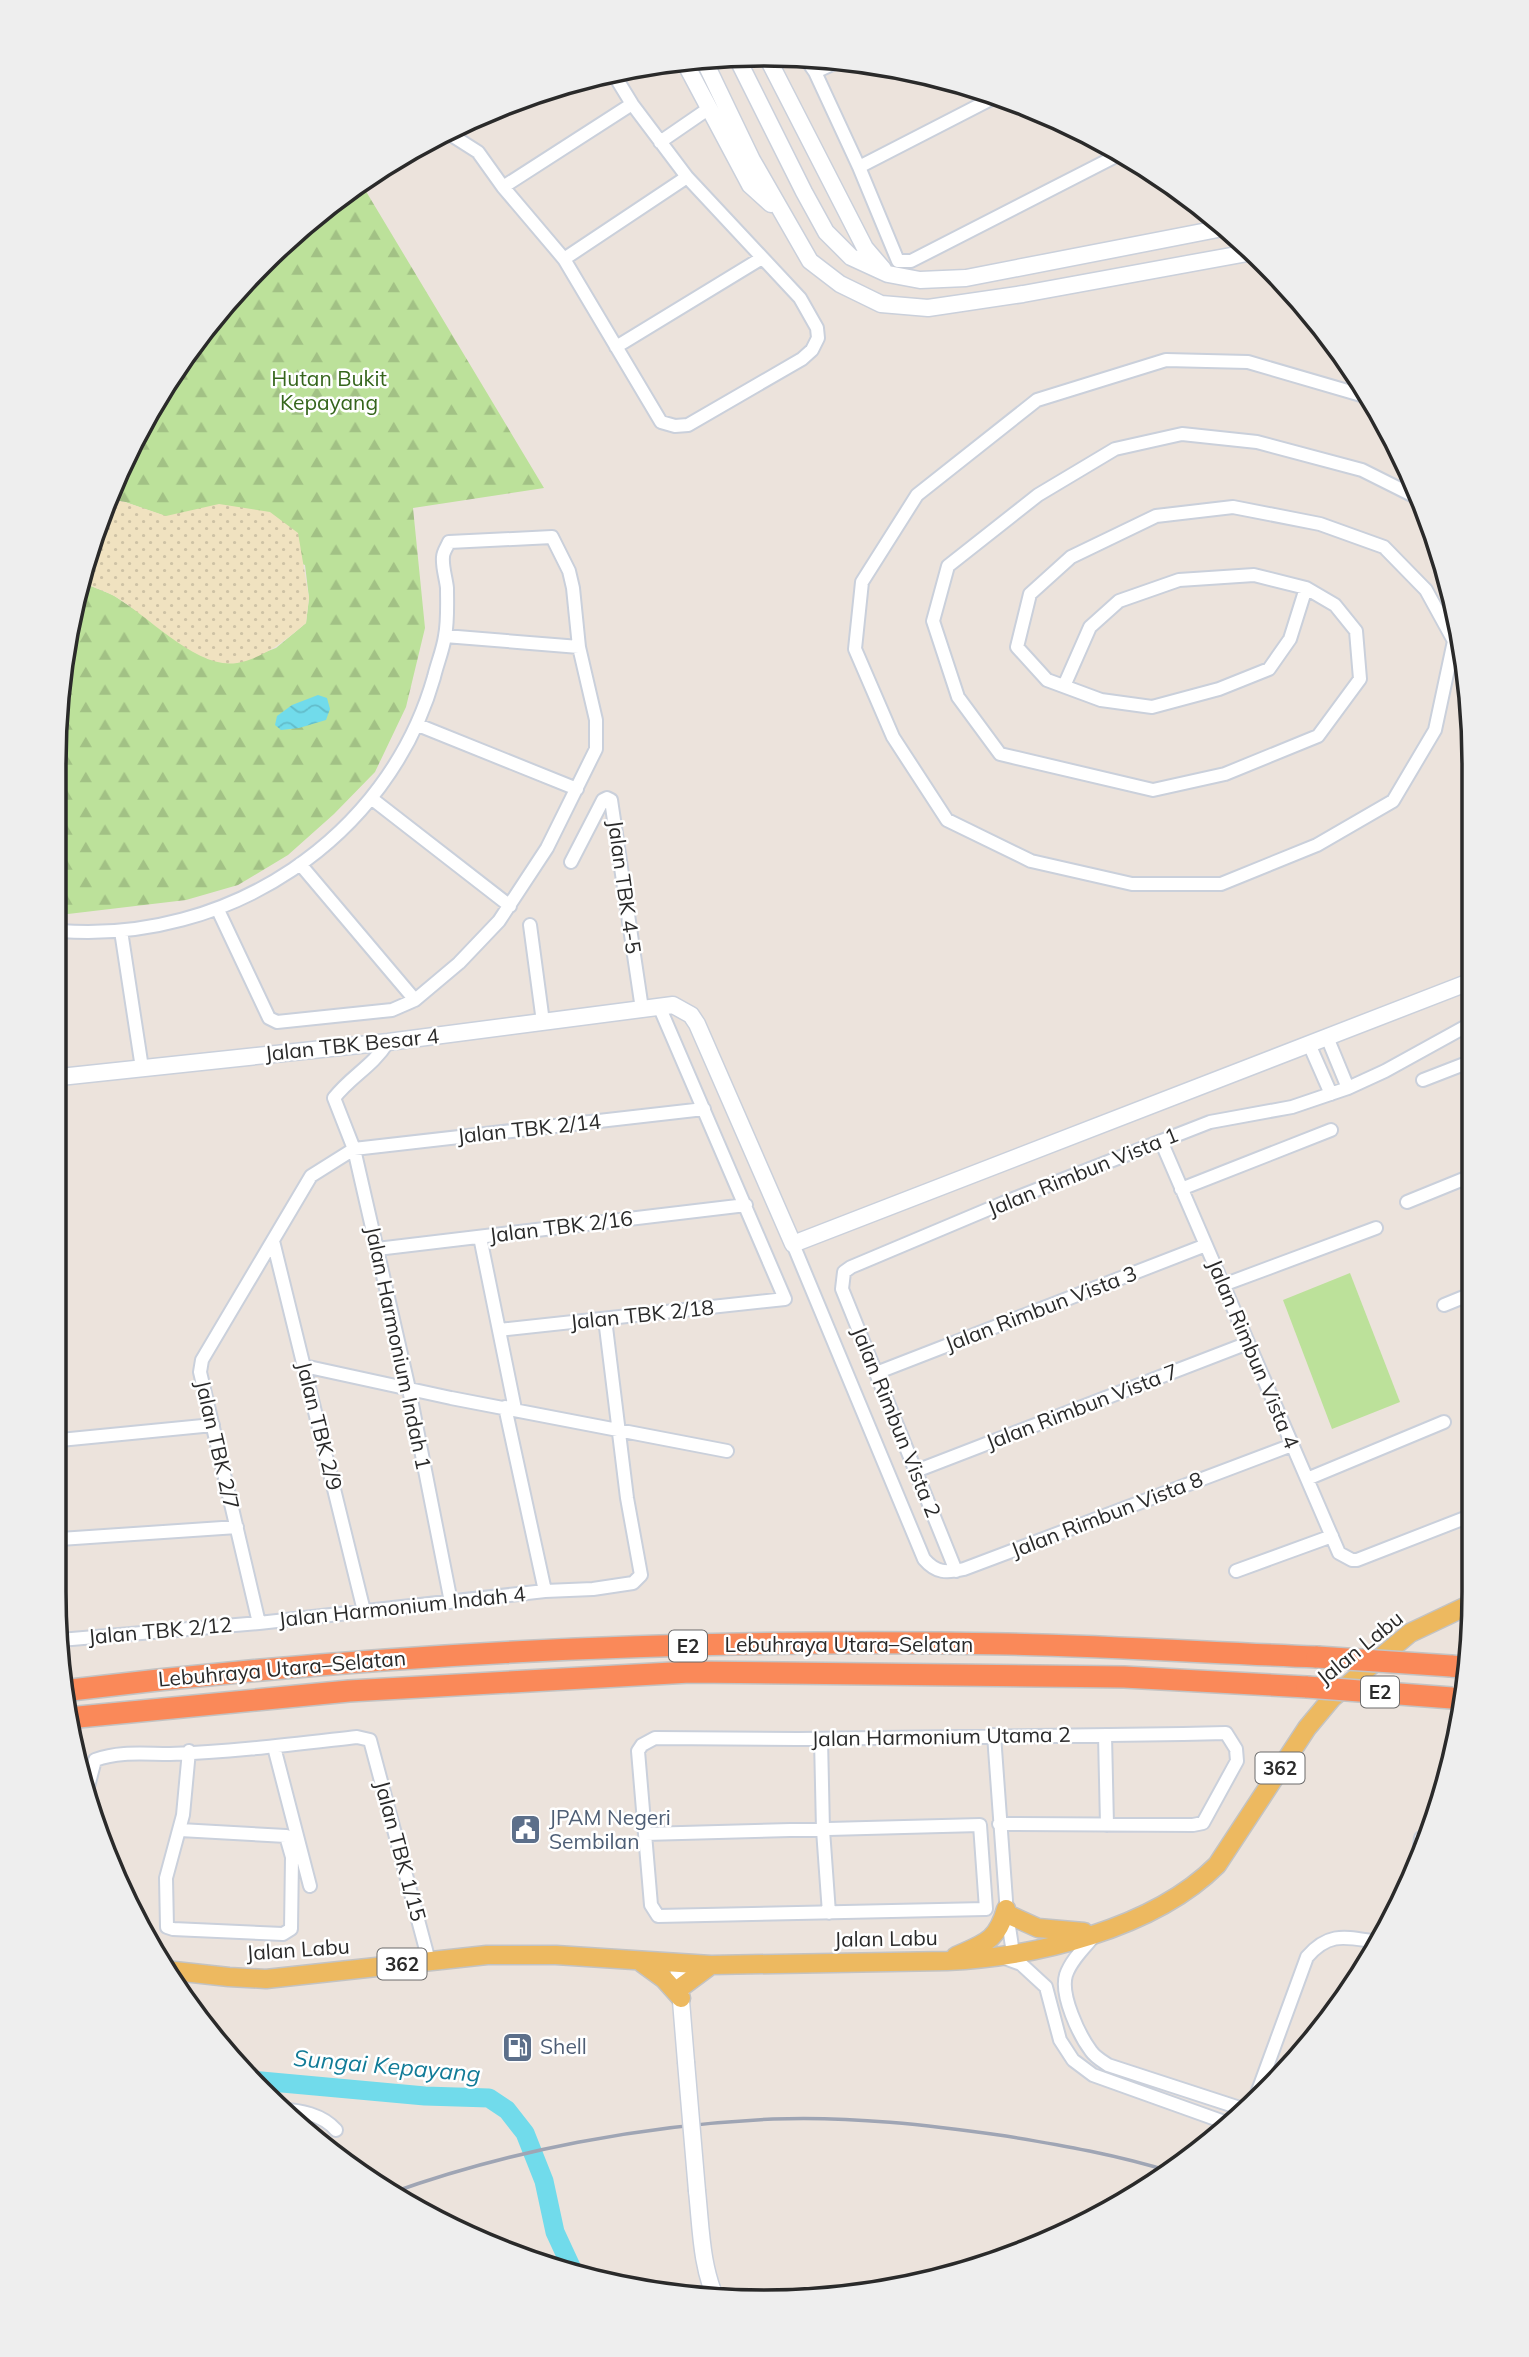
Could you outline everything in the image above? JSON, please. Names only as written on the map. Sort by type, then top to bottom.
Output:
[{"type":"highway","name":"Lebuhraya Utara–Selatan","points":[[73,1690],[204,1674],[407,1657],[684,1646],[843,1643],[1009,1644],[1317,1657],[1458,1667]]},
{"type":"highway","name":"Lebuhraya Utara–Selatan","points":[[78,1717],[349,1691],[690,1672],[1110,1677],[1307,1687],[1454,1699]]},
{"type":"main road","name":"Jalan Labu","points":[[179,1972],[266,1979],[486,1955],[556,1955],[711,1965],[947,1961],[1006,1954],[1098,1933],[1169,1902],[1198,1883],[1217,1865],[1307,1728],[1332,1699],[1410,1633],[1462,1608]]},
{"type":"main road","points":[[947,1961],[993,1936],[1001,1928],[1006,1911],[1038,1928],[1098,1933]]},
{"type":"main road","points":[[639,1961],[680,1993],[711,1965]]},
{"type":"street","points":[[771,66],[865,248],[888,274]]},
{"type":"street","points":[[742,67],[826,232],[850,257],[888,274],[920,280],[967,278],[1213,230]]},
{"type":"street","points":[[812,68],[859,167],[898,261],[911,261],[1111,159]]},
{"type":"street","points":[[708,69],[752,160],[810,261],[840,284],[881,304],[928,308],[1023,294],[1240,254]]},
{"type":"street","points":[[815,72],[822,69]]},
{"type":"street","points":[[689,71],[750,185],[785,218]]},
{"type":"street","points":[[456,138],[478,152],[503,187],[564,259],[661,422],[675,426],[688,425],[803,359],[818,338],[817,328],[800,298],[687,177],[619,82]]},
{"type":"street","points":[[859,167],[984,103]]},
{"type":"street","points":[[503,187],[632,104]]},
{"type":"street","points":[[660,142],[708,109]]},
{"type":"street","points":[[564,259],[687,177]]},
{"type":"street","points":[[616,347],[762,258]]},
{"type":"street","points":[[1355,393],[1248,362],[1166,360],[1037,400],[916,495],[862,582],[855,649],[893,737],[947,820],[1031,861],[1132,884],[1221,884],[1317,845],[1393,801],[1435,730],[1453,648]]},
{"type":"street","points":[[1064,686],[1090,627],[1119,601],[1179,580],[1254,575],[1306,588],[1335,605],[1356,631],[1360,679],[1318,736],[1225,774],[1153,790],[1000,754],[958,697],[933,621],[948,566],[1038,495],[1115,449],[1182,434],[1257,442],[1362,470],[1407,493]]},
{"type":"street","points":[[1306,588],[1290,639],[1269,668],[1219,689],[1153,707],[1101,699],[1047,680],[1017,647],[1030,594],[1071,557],[1156,516],[1233,507],[1320,524],[1384,547],[1426,590],[1450,634]]},
{"type":"street","points":[[66,931],[121,931],[173,923],[218,910],[263,887],[330,841],[371,798],[395,767],[418,725],[445,636],[447,587],[442,554],[449,542],[552,537],[569,571],[579,647],[596,720],[596,749],[547,848],[510,905],[459,963],[415,1000],[392,1010],[277,1022],[269,1018],[218,910]]},
{"type":"street","points":[[445,636],[579,647]]},
{"type":"street","points":[[418,725],[577,789]]},
{"type":"street","points":[[371,798],[510,905]]},
{"type":"street","name":"Jalan TBK 4-5","points":[[571,862],[603,800],[611,800],[642,1009]]},
{"type":"street","points":[[300,864],[415,1000]]},
{"type":"street","points":[[530,925],[543,1022]]},
{"type":"street","points":[[121,931],[142,1068]]},
{"type":"street","points":[[793,1244],[1462,985]]},
{"type":"street","points":[[746,1205],[659,1006],[673,1005],[691,1015],[697,1024],[793,1244],[924,1559],[932,1568],[944,1572],[956,1571]]},
{"type":"street","name":"Jalan TBK Besar 4","points":[[66,1076],[388,1042],[659,1006]]},
{"type":"street","name":"Jalan Rimbun Vista 1","points":[[844,1272],[1003,1203],[1210,1122],[1292,1107],[1349,1088],[1462,1029]]},
{"type":"street","points":[[1327,1037],[1349,1088]]},
{"type":"street","name":"Jalan Harmonium Indah 1","points":[[388,1042],[376,1060],[334,1098],[354,1149],[409,1389],[452,1602]]},
{"type":"street","points":[[1309,1044],[1331,1094]]},
{"type":"street","points":[[1423,1080],[1462,1065]]},
{"type":"street","name":"Jalan TBK 2/14","points":[[354,1149],[704,1109]]},
{"type":"street","points":[[1181,1189],[1331,1130]]},
{"type":"street","name":"Jalan Rimbun Vista 4","points":[[1161,1141],[1339,1553],[1352,1560],[1462,1519]]},
{"type":"street","name":"Jalan TBK 2/7","points":[[259,1623],[200,1372],[202,1360],[311,1176],[354,1149]]},
{"type":"street","points":[[1407,1202],[1462,1180]]},
{"type":"street","name":"Jalan TBK 2/16","points":[[377,1249],[746,1205]]},
{"type":"street","name":"Jalan TBK 2/18","points":[[499,1330],[785,1299],[746,1205]]},
{"type":"street","points":[[1223,1285],[1376,1228]]},
{"type":"street","points":[[480,1237],[545,1591]]},
{"type":"street","name":"Jalan TBK 2/9","points":[[273,1241],[364,1611]]},
{"type":"street","name":"Jalan Rimbun Vista 3","points":[[876,1373],[1206,1245]]},
{"type":"street","name":"Jalan Rimbun Vista 2","points":[[844,1272],[842,1290],[956,1571]]},
{"type":"street","points":[[1444,1305],[1462,1298]]},
{"type":"street","points":[[605,1319],[619,1429]]},
{"type":"street","name":"Jalan Rimbun Vista 7","points":[[916,1471],[1248,1343]]},
{"type":"street","points":[[304,1366],[727,1451]]},
{"type":"street","points":[[1307,1479],[1444,1422]]},
{"type":"street","points":[[66,1439],[213,1425]]},
{"type":"street","name":"Jalan Harmonium Indah 4","points":[[259,1623],[545,1591],[593,1589],[636,1581],[641,1575],[627,1497],[619,1429]]},
{"type":"street","name":"Jalan Rimbun Vista 8","points":[[956,1571],[1292,1445]]},
{"type":"street","points":[[66,1539],[237,1527]]},
{"type":"street","points":[[1236,1571],[1332,1536]]},
{"type":"street","name":"Jalan TBK 2/12","points":[[68,1639],[259,1623]]},
{"type":"street","name":"Jalan Harmonium Utama 2","points":[[645,1834],[638,1751],[642,1745],[655,1738],[821,1739],[1226,1733],[1236,1749],[1237,1760],[1203,1823],[1107,1825]]},
{"type":"street","points":[[995,1735],[1006,1911],[1006,1954],[1046,1987],[1060,2040],[1073,2060],[1093,2075],[1220,2121]]},
{"type":"street","points":[[999,1824],[1107,1825],[1105,1735]]},
{"type":"street","name":"Jalan TBK 1/15","points":[[274,1747],[357,1737],[370,1741],[429,1961]]},
{"type":"street","points":[[821,1739],[823,1830],[829,1913]]},
{"type":"street","points":[[91,1776],[95,1760],[113,1754],[171,1754],[274,1747],[310,1886]]},
{"type":"street","points":[[180,1830],[283,1835],[289,1841],[292,1857],[293,1926],[288,1932],[283,1934],[167,1927],[166,1878],[180,1830],[189,1751]]},
{"type":"street","points":[[980,1825],[986,1909],[663,1917],[658,1916],[651,1905],[645,1834],[823,1830],[980,1825]]},
{"type":"street","points":[[1098,1933],[1073,1961],[1066,1975],[1065,1987],[1074,2021],[1093,2054],[1108,2065],[1236,2107]]},
{"type":"street","points":[[1261,2083],[1307,1957],[1325,1940],[1341,1937],[1370,1941]]},
{"type":"street","points":[[678,1964],[703,2252],[712,2288]]},
{"type":"street","points":[[298,2112],[321,2118],[336,2130]]},
{"type":"green space","name":"Hutan Bukit Kepayang","points":[[366,192],[544,488],[413,508],[425,628],[406,707],[375,772],[288,855],[238,885],[186,900],[66,914],[68,719],[72,673],[90,586],[113,595],[208,659],[236,663],[276,648],[306,623],[309,598],[305,565],[119,501],[138,456],[160,415],[211,340],[271,271],[304,240]]},
{"type":"green space","points":[[1350,1273],[1400,1402],[1332,1429],[1283,1300]]},
{"type":"sand","points":[[119,501],[166,516],[219,504],[270,512],[298,533],[309,598],[306,623],[282,642],[247,661],[222,663],[190,650],[116,597],[90,586]]},
{"type":"water","points":[[318,695],[327,698],[330,709],[326,720],[281,730],[275,725],[277,716],[292,705]]},
{"type":"waterway","name":"Sungai Kepayang","points":[[267,2082],[425,2096],[489,2098],[507,2110],[525,2133],[544,2181],[555,2232],[569,2262]]},
{"type":"railway","points":[[402,2189],[481,2165],[578,2142],[676,2127],[802,2118],[919,2125],[1027,2139],[1159,2168]]},
{"type":"place","name":"JPAM Negeri Sembilan","points":[[526,1830]]},
{"type":"place","name":"Shell","points":[[517,2047]]}]
